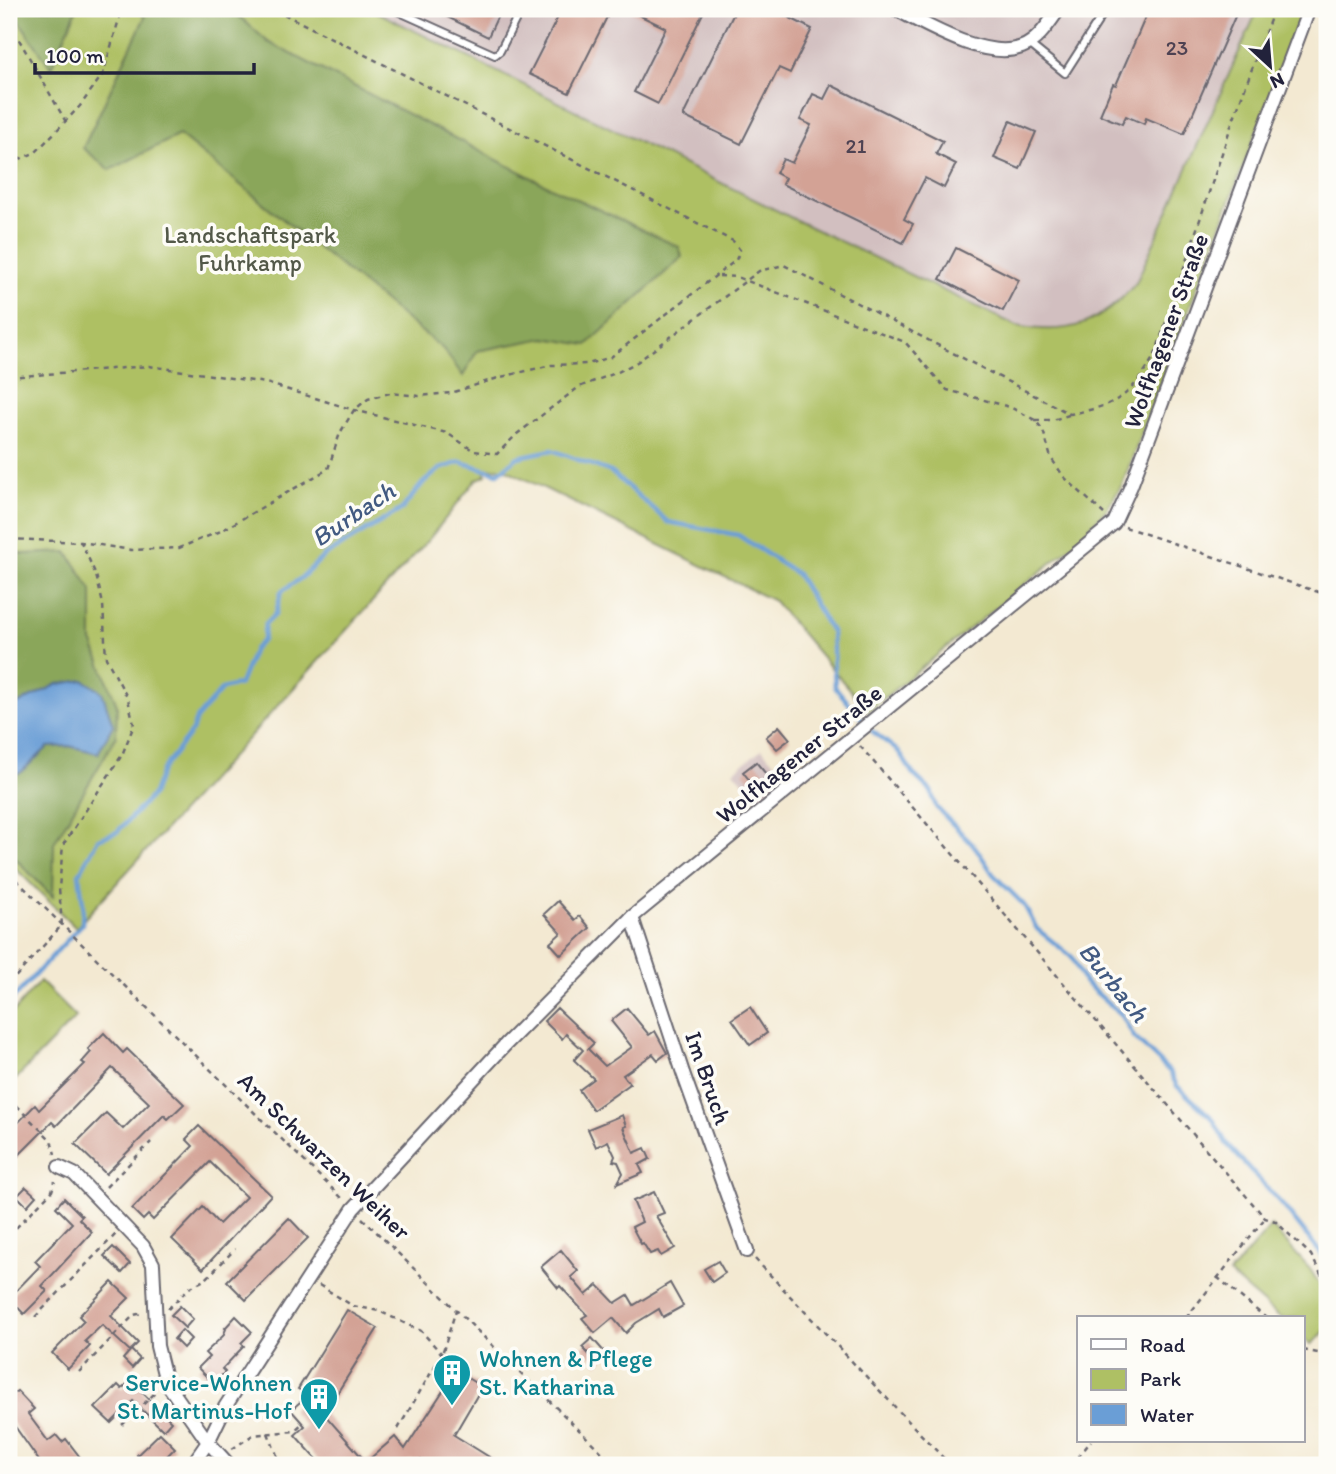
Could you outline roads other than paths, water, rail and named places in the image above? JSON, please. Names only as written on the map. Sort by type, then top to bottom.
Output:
[{"type":"street","points":[[895,9],[920,14],[953,38],[990,50],[1021,48],[1038,36],[1059,9]]},
{"type":"street","name":"Wolfhagener Straße","points":[[192,1465],[208,1442],[225,1407],[353,1209],[506,1044],[632,917],[1114,523],[1131,486],[1309,9]]},
{"type":"street","name":"Im Bruch","points":[[632,917],[683,1073],[747,1251]]},
{"type":"street","points":[[58,1167],[74,1174],[144,1246],[153,1264],[157,1346],[166,1382],[208,1442],[225,1461]]},
{"type":"lane","points":[[393,9],[495,55],[500,51],[521,9]]},
{"type":"lane","points":[[1028,43],[1065,73],[1106,9]]},
{"type":"water","points":[[84,680],[102,692],[113,725],[98,753],[69,746],[48,747],[20,773],[9,774],[9,708],[58,684]]},
{"type":"waterway","name":"Burbach","points":[[9,1003],[82,924],[83,903],[79,874],[98,839],[117,832],[153,794],[162,770],[192,731],[196,719],[222,689],[240,684],[254,649],[263,640],[265,624],[276,613],[281,592],[301,578],[324,556],[402,509],[423,483],[440,469],[460,462],[498,473],[518,457],[552,450],[611,472],[668,522],[738,535],[797,574],[832,633],[835,687],[863,720]]},
{"type":"waterway","name":"Burbach","points":[[872,731],[899,752],[913,774],[931,791],[936,807],[976,848],[993,874],[1024,905],[1037,929],[1072,957],[1084,982],[1121,1014],[1134,1037],[1170,1072],[1177,1086],[1213,1119],[1226,1143],[1285,1208],[1327,1261]]},
{"type":"place","name":"Wohnen & Pflege St. Katharina","points":[[452,1407]]},
{"type":"place","name":"Service-Wohnen St. Martinus-Hof","points":[[319,1431]]},
{"type":"park label","name":"Landschaftspark Fuhrkamp","points":[[250,249]]}]
